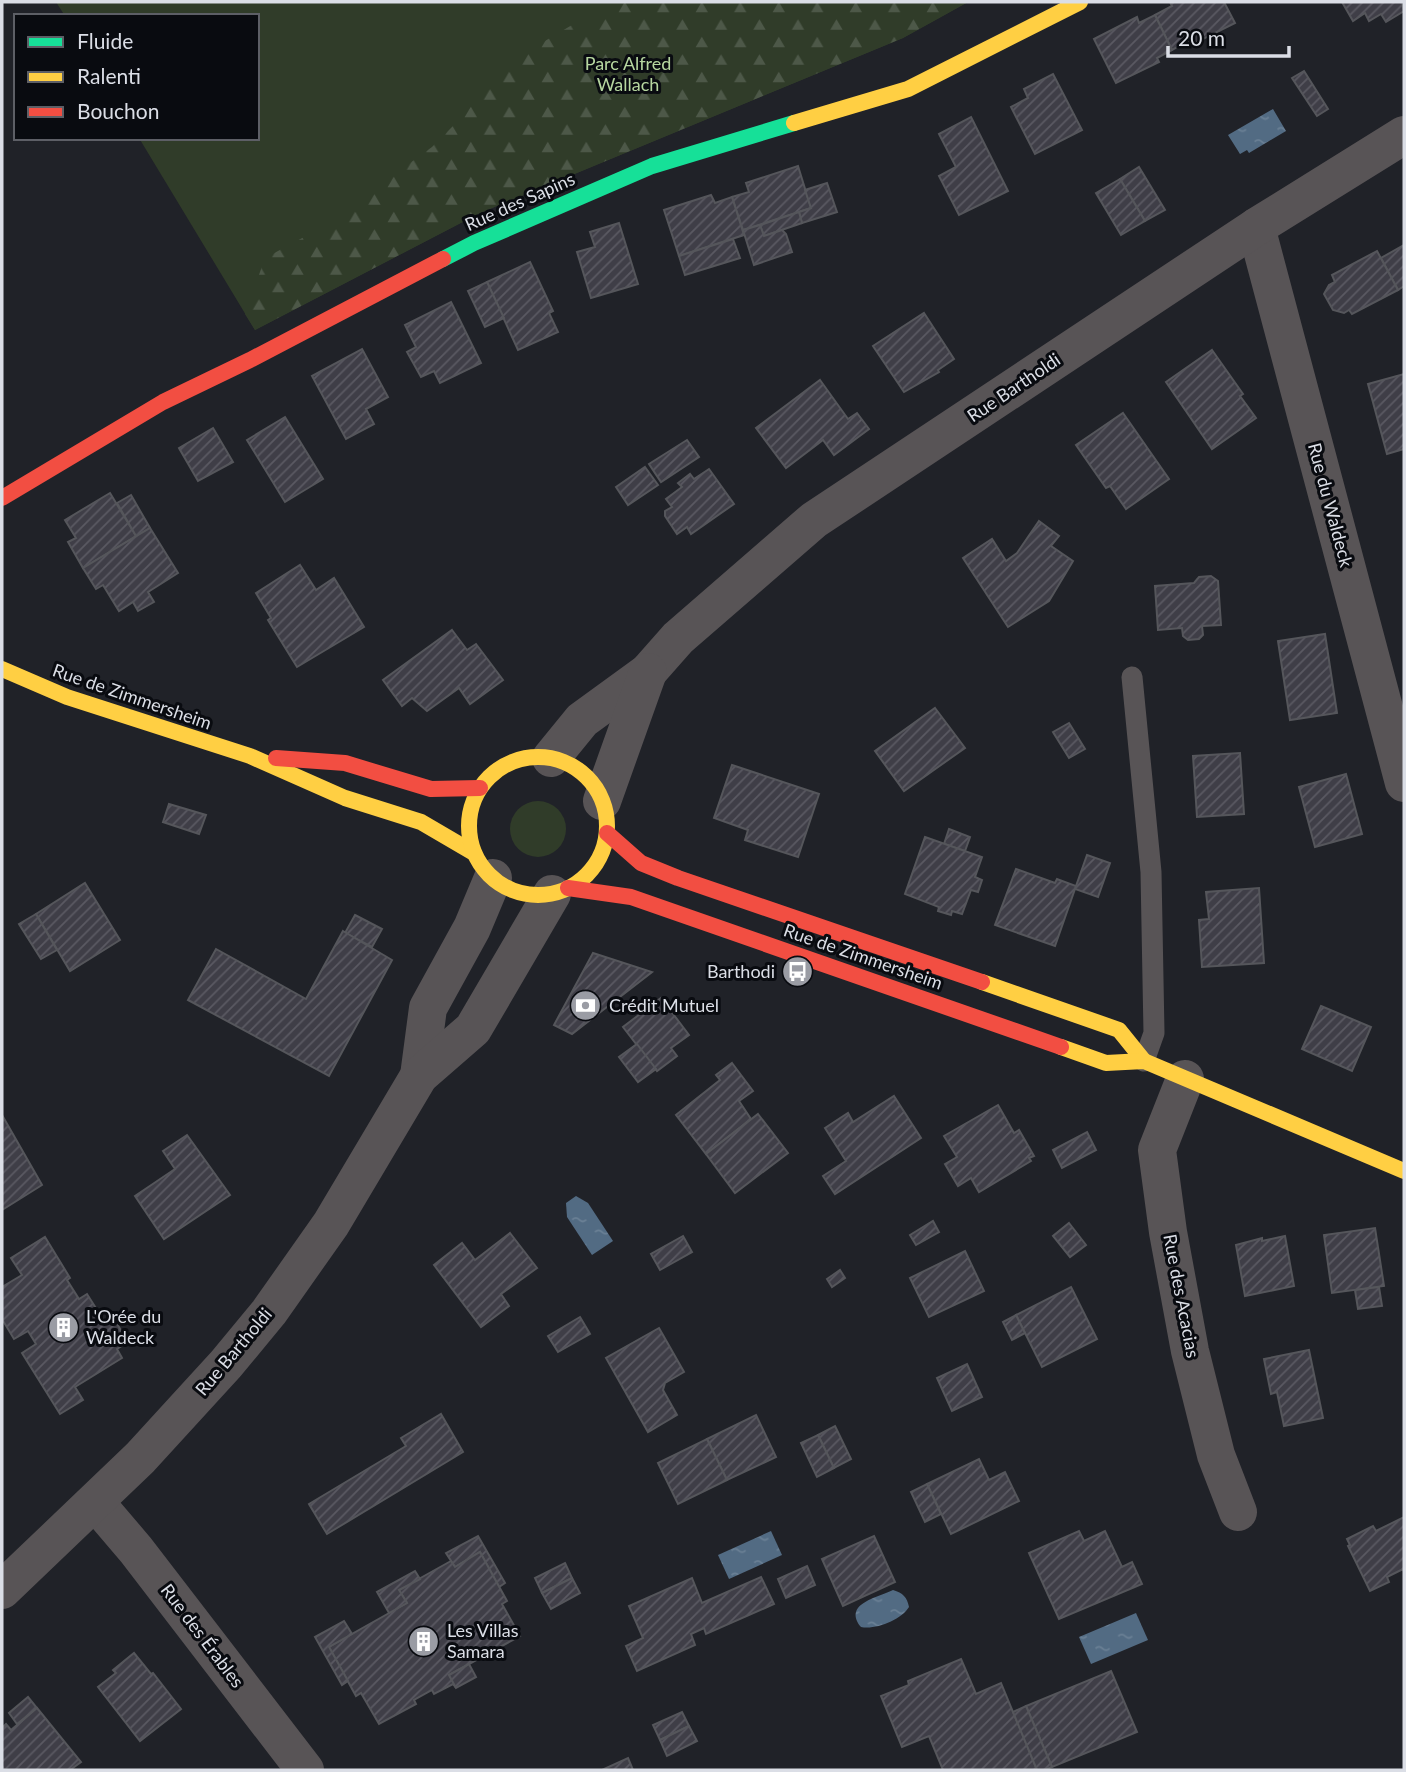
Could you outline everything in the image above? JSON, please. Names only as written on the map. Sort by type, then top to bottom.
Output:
[{"type":"main road","name":"Rue des Sapins","points":[[2,498],[163,402],[250,360],[474,243],[652,166],[908,89],[1080,2]]},
{"type":"main road","name":"Rue de Zimmersheim","points":[[2,669],[80,701],[250,756],[345,798],[421,822],[448,836],[484,866]]},
{"type":"main road","name":"Rue de Zimmersheim","points":[[250,756],[345,763],[431,789],[480,788]]},
{"type":"main road","points":[[530,757],[551,758],[584,774],[604,817],[603,848],[595,864],[583,878],[560,891],[534,895],[512,890],[484,866],[470,838],[469,822],[471,807],[480,788],[494,773],[511,762],[530,757]]},
{"type":"main road","name":"Rue de Zimmersheim","points":[[604,817],[641,863],[1119,1030],[1144,1061]]},
{"type":"main road","name":"Rue de Zimmersheim","points":[[560,891],[631,897],[1106,1063],[1144,1061],[1404,1171]]},
{"type":"street","name":"Rue Bartholdi","points":[[551,758],[582,720],[648,672],[687,629],[814,520],[1256,227],[1404,135]]},
{"type":"street","name":"Rue du Waldeck","points":[[1256,227],[1401,760]]},
{"type":"street","name":"Rue Bartholdi","points":[[604,817],[648,672]]},
{"type":"street","name":"Rue Bartholdi","points":[[419,1076],[428,1008],[472,928],[484,866]]},
{"type":"street","name":"Rue Bartholdi","points":[[2,1590],[96,1503],[184,1412],[269,1312],[331,1224],[419,1076],[473,1029],[560,891]]},
{"type":"street","name":"Rue des Acacias","points":[[1185,1079],[1157,1150],[1168,1232],[1190,1351],[1216,1455],[1238,1512]]},
{"type":"street","name":"Rue des Érables","points":[[96,1503],[136,1550],[305,1770]]},
{"type":"lane","points":[[1132,677],[1151,872],[1154,1033],[1144,1061]]},
{"type":"green space","name":"Parc Alfred Wallach","points":[[56,2],[968,2],[903,38],[480,213],[255,330],[140,140],[259,140],[259,14],[64,14]]},
{"type":"green space","name":"Parc Alfred Wallach","points":[[611,2],[968,2],[903,38],[480,213],[255,330],[245,314],[265,258],[319,229],[432,147],[467,112],[494,71]]},
{"type":"green space","points":[[538,801],[553,806],[561,814],[566,829],[561,844],[553,852],[538,857],[523,852],[515,844],[510,829],[515,814],[523,806]]},
{"type":"water","points":[[1273,109],[1286,131],[1249,153],[1247,150],[1240,154],[1228,135]]},
{"type":"water","points":[[576,1196],[588,1203],[613,1241],[592,1255],[567,1217],[566,1203]]},
{"type":"water","points":[[771,1531],[782,1555],[729,1579],[718,1555]]},
{"type":"water","points":[[893,1590],[906,1598],[909,1607],[905,1612],[881,1625],[861,1627],[856,1613],[859,1607]]},
{"type":"water","points":[[1136,1613],[1148,1640],[1091,1664],[1079,1637]]},
{"type":"building","points":[[1170,2],[1224,2],[1235,23],[1191,45],[1189,41],[1172,50],[1155,15],[1172,6]]},
{"type":"building","points":[[1342,2],[1401,2],[1404,11],[1386,22],[1381,14],[1369,21],[1365,13],[1353,21]]},
{"type":"building","points":[[1155,15],[1172,50],[1157,58],[1159,62],[1116,83],[1094,39],[1137,17],[1139,23]]},
{"type":"building","points":[[1304,71],[1328,109],[1317,116],[1292,78]]},
{"type":"building","points":[[1053,74],[1082,130],[1035,154],[1011,107],[1028,98],[1024,89]]},
{"type":"building","points":[[971,117],[1008,191],[959,215],[939,176],[956,167],[939,134]]},
{"type":"building","points":[[798,166],[811,208],[743,230],[732,197],[749,192],[746,183]]},
{"type":"building","points":[[1139,167],[1165,210],[1145,221],[1120,179]]},
{"type":"building","points":[[1120,179],[1145,221],[1121,235],[1096,193]]},
{"type":"building","points":[[827,183],[837,212],[802,223],[799,212],[811,208],[805,190]]},
{"type":"building","points":[[711,195],[715,203],[732,197],[744,235],[679,256],[664,210]]},
{"type":"building","points":[[799,212],[802,223],[764,236],[760,225]]},
{"type":"building","points":[[619,223],[638,284],[591,298],[577,252],[595,247],[590,232]]},
{"type":"building","points":[[760,225],[764,236],[782,230],[792,252],[754,265],[743,230]]},
{"type":"building","points":[[733,239],[740,258],[685,275],[679,256]]},
{"type":"building","points":[[1404,245],[1404,286],[1398,290],[1381,258]]},
{"type":"building","points":[[1377,251],[1398,290],[1352,314],[1349,310],[1344,313],[1333,310],[1324,294],[1329,285],[1335,282],[1332,275]]},
{"type":"building","points":[[530,262],[553,311],[549,313],[558,332],[518,350],[487,282]]},
{"type":"building","points":[[487,282],[504,318],[485,327],[468,291]]},
{"type":"building","points":[[451,302],[481,363],[440,383],[434,371],[421,377],[407,352],[416,347],[405,325]]},
{"type":"building","points":[[924,313],[954,359],[938,370],[939,372],[904,392],[873,346]]},
{"type":"building","points":[[362,349],[388,397],[366,409],[374,424],[346,439],[312,376]]},
{"type":"building","points":[[1212,350],[1243,394],[1240,396],[1256,418],[1212,449],[1166,382]]},
{"type":"building","points":[[1404,374],[1404,449],[1387,454],[1368,384]]},
{"type":"building","points":[[820,380],[848,419],[857,413],[869,429],[834,455],[823,440],[786,468],[756,428]]},
{"type":"building","points":[[1123,413],[1169,479],[1126,509],[1110,486],[1106,488],[1076,445]]},
{"type":"building","points":[[285,417],[323,479],[285,502],[247,440]]},
{"type":"building","points":[[213,428],[233,462],[198,481],[179,448]]},
{"type":"building","points":[[687,440],[699,457],[661,482],[649,464]]},
{"type":"building","points":[[645,467],[658,485],[628,505],[616,487]]},
{"type":"building","points":[[709,469],[734,504],[691,534],[687,527],[677,534],[665,516],[665,511],[672,507],[666,499],[682,487],[678,483],[690,474],[694,479]]},
{"type":"building","points":[[110,493],[136,536],[83,568],[68,542],[76,538],[65,520]]},
{"type":"building","points":[[131,495],[150,528],[136,536],[117,503]]},
{"type":"building","points":[[1039,521],[1059,536],[1051,546],[1073,561],[1049,601],[1008,627],[963,558],[992,539],[1006,561],[1017,553]]},
{"type":"building","points":[[150,528],[178,573],[148,592],[154,602],[138,611],[133,602],[119,611],[103,585],[96,589],[83,568]]},
{"type":"building","points":[[300,565],[316,590],[334,578],[364,627],[297,667],[268,620],[271,618],[256,593]]},
{"type":"building","points":[[1211,576],[1218,581],[1221,625],[1202,626],[1203,635],[1199,639],[1188,640],[1183,636],[1182,628],[1158,630],[1155,586],[1194,583],[1199,577]]},
{"type":"building","points":[[452,630],[467,650],[476,644],[503,680],[470,704],[459,688],[427,711],[412,698],[402,706],[383,680]]},
{"type":"building","points":[[1325,634],[1337,713],[1290,720],[1278,641]]},
{"type":"building","points":[[935,708],[965,748],[904,791],[875,751]]},
{"type":"building","points":[[1069,723],[1085,749],[1069,758],[1053,732]]},
{"type":"building","points":[[1240,753],[1244,814],[1197,817],[1193,756]]},
{"type":"building","points":[[732,765],[819,794],[798,857],[745,840],[748,830],[714,818]]},
{"type":"building","points":[[1346,774],[1362,834],[1315,847],[1299,787]]},
{"type":"building","points":[[169,804],[206,815],[199,834],[163,822]]},
{"type":"building","points":[[949,829],[970,837],[965,851],[944,844]]},
{"type":"building","points":[[925,837],[982,857],[975,877],[982,880],[978,892],[971,890],[962,914],[952,911],[951,915],[938,911],[939,907],[905,894]]},
{"type":"building","points":[[1087,855],[1110,863],[1098,897],[1075,889]]},
{"type":"building","points":[[1016,869],[1055,883],[1057,879],[1076,886],[1055,946],[995,925]]},
{"type":"building","points":[[85,883],[120,940],[70,971],[36,914]]},
{"type":"building","points":[[1259,888],[1264,963],[1202,967],[1199,920],[1209,919],[1206,892]]},
{"type":"building","points":[[36,914],[57,950],[41,959],[19,924]]},
{"type":"building","points":[[355,915],[382,929],[372,947],[345,933]]},
{"type":"building","points":[[343,931],[392,960],[329,1076],[188,1000],[216,949],[306,999]]},
{"type":"building","name":"Crédit Mutuel","points":[[593,953],[652,972],[572,1034],[554,1025]]},
{"type":"building","points":[[661,998],[689,1035],[671,1048],[677,1056],[657,1071],[623,1027]]},
{"type":"building","points":[[1321,1006],[1371,1027],[1352,1071],[1302,1049]]},
{"type":"building","points":[[637,1044],[656,1069],[638,1082],[619,1057]]},
{"type":"building","points":[[732,1063],[753,1091],[739,1101],[751,1119],[706,1154],[676,1115],[720,1080],[716,1075]]},
{"type":"building","points":[[894,1096],[921,1138],[835,1194],[823,1176],[846,1161],[825,1128],[848,1113],[853,1122]]},
{"type":"building","points":[[998,1105],[1014,1133],[1019,1130],[1034,1156],[1029,1158],[1031,1161],[979,1192],[971,1178],[958,1186],[945,1164],[957,1157],[944,1136]]},
{"type":"building","points":[[758,1114],[788,1153],[735,1193],[706,1154]]},
{"type":"building","points":[[2,1115],[42,1185],[2,1210]]},
{"type":"building","points":[[1087,1132],[1096,1150],[1062,1168],[1053,1150]]},
{"type":"building","points":[[187,1135],[230,1195],[164,1239],[135,1196],[175,1169],[163,1151]]},
{"type":"building","points":[[933,1221],[939,1232],[916,1245],[910,1235]]},
{"type":"building","points":[[1069,1223],[1086,1245],[1070,1257],[1053,1236]]},
{"type":"building","points":[[1375,1228],[1384,1286],[1332,1293],[1324,1235]]},
{"type":"building","points":[[510,1233],[537,1268],[501,1294],[509,1306],[481,1327],[434,1265],[462,1243],[475,1260]]},
{"type":"building","points":[[683,1236],[692,1252],[660,1270],[651,1254]]},
{"type":"building","points":[[1285,1236],[1294,1286],[1245,1296],[1236,1245],[1262,1238],[1262,1241]]},
{"type":"building","name":"L'Orée du Waldeck","points":[[45,1237],[70,1278],[67,1280],[79,1299],[87,1294],[106,1324],[114,1319],[128,1342],[117,1349],[122,1358],[75,1387],[83,1400],[60,1414],[22,1353],[36,1344],[28,1331],[14,1339],[2,1319],[2,1287],[22,1275],[11,1258]]},
{"type":"building","points":[[965,1251],[984,1291],[929,1317],[910,1278]]},
{"type":"building","points":[[840,1270],[845,1278],[832,1287],[827,1279]]},
{"type":"building","points":[[1071,1287],[1097,1339],[1042,1367],[1016,1315]]},
{"type":"building","points":[[1379,1287],[1382,1306],[1358,1309],[1355,1290]]},
{"type":"building","points":[[1016,1315],[1025,1333],[1012,1340],[1003,1322]]},
{"type":"building","points":[[580,1317],[590,1334],[558,1352],[548,1336]]},
{"type":"building","points":[[659,1328],[684,1372],[665,1383],[663,1390],[677,1415],[648,1432],[606,1358]]},
{"type":"building","points":[[1309,1350],[1323,1418],[1284,1426],[1277,1392],[1271,1394],[1264,1359]]},
{"type":"building","points":[[967,1364],[982,1397],[952,1411],[937,1378]]},
{"type":"building","points":[[441,1414],[463,1452],[327,1534],[309,1504],[406,1446],[401,1438]]},
{"type":"building","points":[[756,1415],[776,1457],[727,1480],[707,1439]]},
{"type":"building","points":[[835,1426],[851,1459],[834,1468],[818,1435]]},
{"type":"building","points":[[818,1435],[834,1468],[817,1477],[801,1443]]},
{"type":"building","points":[[707,1439],[727,1480],[678,1504],[658,1463]]},
{"type":"building","points":[[979,1459],[989,1480],[1005,1472],[1019,1501],[951,1534],[927,1484]]},
{"type":"building","points":[[927,1484],[941,1514],[925,1522],[911,1492]]},
{"type":"building","points":[[1404,1517],[1404,1572],[1403,1569],[1387,1577],[1389,1582],[1370,1591],[1347,1539],[1373,1526],[1376,1531]]},
{"type":"building","points":[[1079,1531],[1084,1541],[1105,1531],[1122,1567],[1132,1562],[1142,1584],[1059,1619],[1029,1553]]},
{"type":"building","points":[[478,1536],[505,1583],[499,1587],[480,1552],[455,1567],[446,1553]]},
{"type":"building","points":[[874,1536],[895,1582],[843,1606],[822,1559]]},
{"type":"building","name":"Les Villas Samara","points":[[480,1552],[507,1601],[502,1604],[520,1636],[449,1675],[456,1688],[453,1684],[434,1694],[432,1690],[414,1700],[416,1704],[379,1724],[361,1693],[356,1696],[329,1647],[407,1603],[399,1590],[451,1561],[455,1567]]},
{"type":"building","points":[[565,1563],[572,1578],[542,1593],[535,1578]]},
{"type":"building","points":[[807,1566],[815,1585],[786,1598],[778,1579]]},
{"type":"building","points":[[415,1571],[420,1579],[399,1590],[407,1603],[389,1613],[377,1592]]},
{"type":"building","points":[[761,1577],[774,1604],[706,1634],[704,1628],[691,1634],[695,1645],[637,1671],[626,1646],[643,1638],[629,1606],[692,1578],[702,1603]]},
{"type":"building","points":[[572,1578],[580,1593],[551,1609],[542,1593]]},
{"type":"building","points":[[344,1621],[352,1634],[329,1647],[348,1681],[342,1685],[315,1637]]},
{"type":"building","points":[[134,1653],[181,1709],[140,1741],[98,1687],[116,1673],[113,1670]]},
{"type":"building","points":[[961,1659],[976,1694],[1001,1683],[1037,1770],[943,1770],[929,1736],[902,1747],[881,1696],[909,1685],[908,1681]]},
{"type":"building","points":[[469,1664],[476,1677],[456,1688],[449,1675]]},
{"type":"building","points":[[1111,1671],[1137,1732],[1052,1767],[1026,1706]]},
{"type":"building","points":[[28,1697],[37,1708],[17,1724],[9,1713]]},
{"type":"building","points":[[1026,1706],[1052,1767],[1044,1770],[1037,1770],[1013,1712]]},
{"type":"building","points":[[37,1708],[81,1762],[70,1770],[5,1770],[2,1766],[2,1728],[6,1724],[11,1730]]},
{"type":"building","points":[[682,1712],[689,1726],[660,1740],[653,1725]]},
{"type":"building","points":[[689,1726],[697,1741],[667,1756],[660,1740]]},
{"type":"building","points":[[628,1758],[633,1770],[602,1770]]},
{"type":"traffic: fast","points":[[443,259],[652,166],[794,123]]},
{"type":"traffic: slow","points":[[794,123],[908,89],[1080,2]]},
{"type":"traffic: slow","points":[[2,669],[67,697],[250,756],[345,798],[421,822],[474,853]]},
{"type":"traffic: slow","points":[[538,757],[564,762],[587,777],[602,800],[607,826],[602,852],[587,875],[564,890],[538,895],[512,890],[489,875],[474,852],[469,826],[474,800],[489,777],[512,762],[538,757]]},
{"type":"traffic: slow","points":[[982,982],[1119,1030],[1144,1061]]},
{"type":"traffic: slow","points":[[1061,1047],[1106,1063],[1144,1061],[1404,1171]]},
{"type":"traffic: jam","points":[[2,498],[163,402],[250,360],[443,259]]},
{"type":"traffic: jam","points":[[276,758],[345,763],[431,789],[480,788]]},
{"type":"traffic: jam","points":[[607,833],[641,863],[678,878],[982,982]]},
{"type":"traffic: jam","points":[[568,888],[631,897],[1061,1047]]},
{"type":"place","name":"Barthodi","points":[[798,972]]},
{"type":"place","name":"Crédit Mutuel","points":[[586,1006]]},
{"type":"place","name":"L'Orée du Waldeck","points":[[63,1327]]},
{"type":"place","name":"Les Villas Samara","points":[[424,1641]]}]
